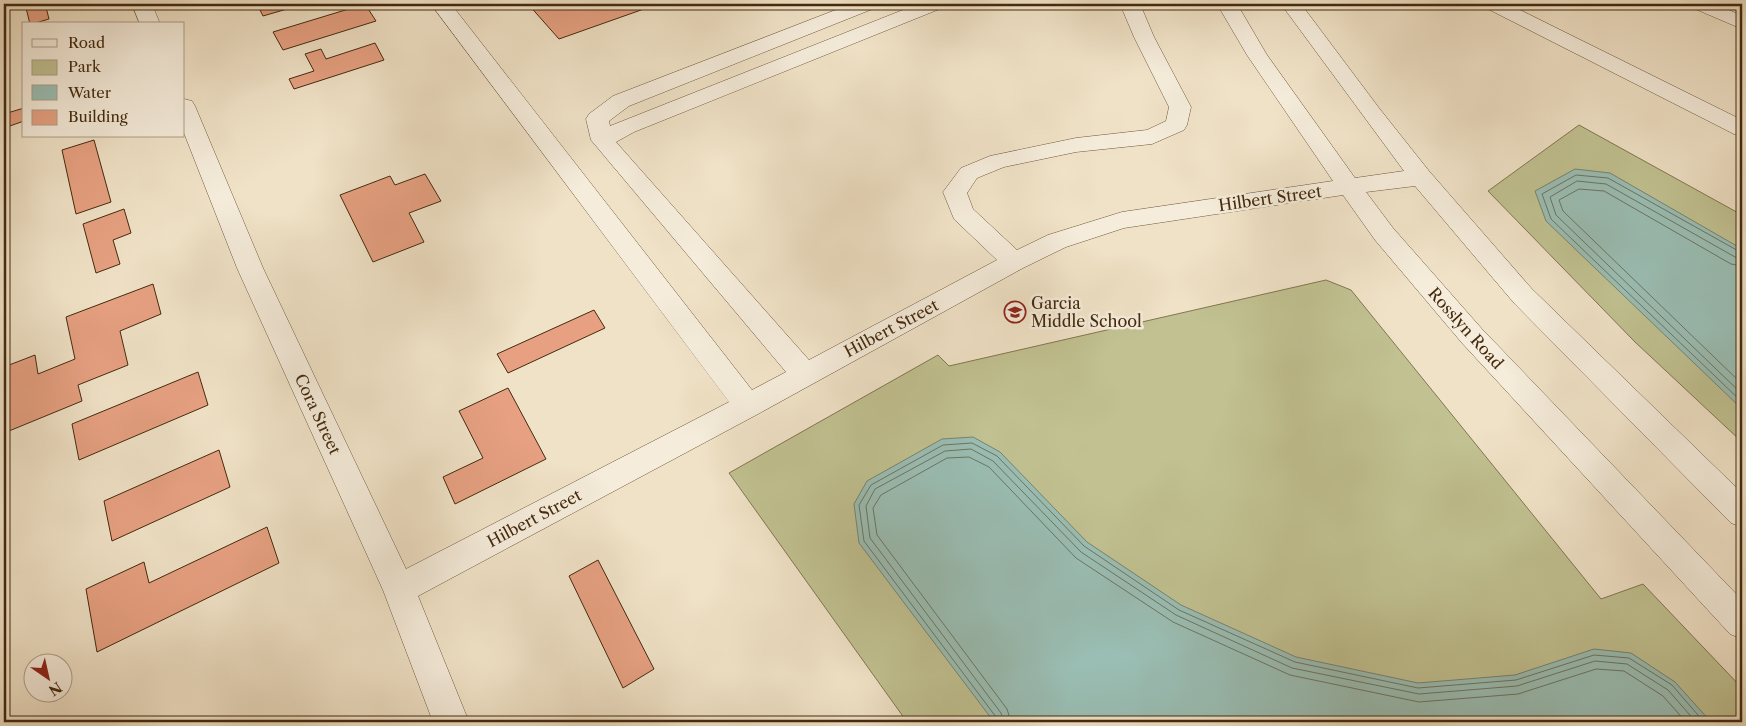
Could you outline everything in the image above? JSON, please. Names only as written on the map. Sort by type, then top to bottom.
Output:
[{"type":"street","points":[[142,4],[149,22]]},
{"type":"street","points":[[441,4],[748,406]]},
{"type":"street","points":[[804,375],[602,140],[597,119],[621,102],[868,4]]},
{"type":"street","points":[[602,140],[626,127],[935,4]]},
{"type":"street","points":[[1014,262],[963,213],[956,192],[969,173],[998,161],[1076,145],[1152,138],[1176,125],[1180,107],[1144,37],[1130,4]]},
{"type":"street","name":"Rosslyn Road","points":[[1227,4],[1267,70],[1384,234],[1472,336],[1742,623]]},
{"type":"street","points":[[1291,4],[1420,177],[1523,296],[1742,513]]},
{"type":"street","points":[[1492,4],[1742,130]]},
{"type":"street","points":[[1700,4],[1742,23]]},
{"type":"street","name":"Cora Street","points":[[185,108],[250,268],[399,589],[451,722]]},
{"type":"street","name":"Hilbert Street","points":[[399,589],[748,406],[1014,262],[1057,241],[1122,220],[1420,177]]},
{"type":"green space","points":[[1579,125],[1742,215],[1742,442],[1635,342],[1488,191]]},
{"type":"green space","points":[[1326,280],[1351,290],[1601,599],[1643,584],[1742,688],[1742,722],[907,722],[729,473],[938,355],[949,366]]},
{"type":"water","points":[[1575,169],[1610,173],[1742,249],[1742,409],[1546,221],[1535,191]]},
{"type":"water","points":[[973,437],[1000,452],[1087,542],[1181,605],[1296,657],[1418,683],[1515,675],[1594,649],[1631,653],[1675,682],[1711,722],[994,722],[859,543],[854,504],[867,481],[942,439]]},
{"type":"building","points":[[25,4],[56,4],[46,7],[49,19],[30,22]]},
{"type":"building","points":[[257,4],[304,4],[263,16]]},
{"type":"building","points":[[365,4],[376,21],[283,50],[273,32]]},
{"type":"building","points":[[528,4],[658,4],[559,39]]},
{"type":"building","points":[[375,43],[384,60],[294,89],[289,79],[314,71],[305,54],[321,49],[326,59]]},
{"type":"building","points":[[22,109],[22,122],[4,128],[4,114]]},
{"type":"building","points":[[94,140],[111,202],[76,214],[62,150]]},
{"type":"building","points":[[425,174],[441,201],[409,213],[424,242],[373,262],[340,195],[390,176],[395,185]]},
{"type":"building","points":[[124,209],[131,233],[113,240],[120,264],[96,273],[83,224]]},
{"type":"building","points":[[153,284],[161,314],[120,331],[128,365],[78,385],[82,401],[9,431],[4,398],[4,367],[35,355],[38,374],[75,359],[66,317]]},
{"type":"building","points":[[594,310],[605,328],[508,373],[497,354]]},
{"type":"building","points":[[198,372],[208,405],[79,460],[72,424]]},
{"type":"building","points":[[508,388],[546,459],[455,504],[443,477],[483,458],[459,411]]},
{"type":"building","points":[[219,450],[230,487],[112,541],[104,501]]},
{"type":"building","points":[[267,527],[279,563],[97,652],[86,589],[144,562],[149,583]]},
{"type":"building","points":[[598,560],[654,669],[623,688],[569,576]]},
{"type":"place","name":"Garcia Middle School","points":[[1015,312]]}]
